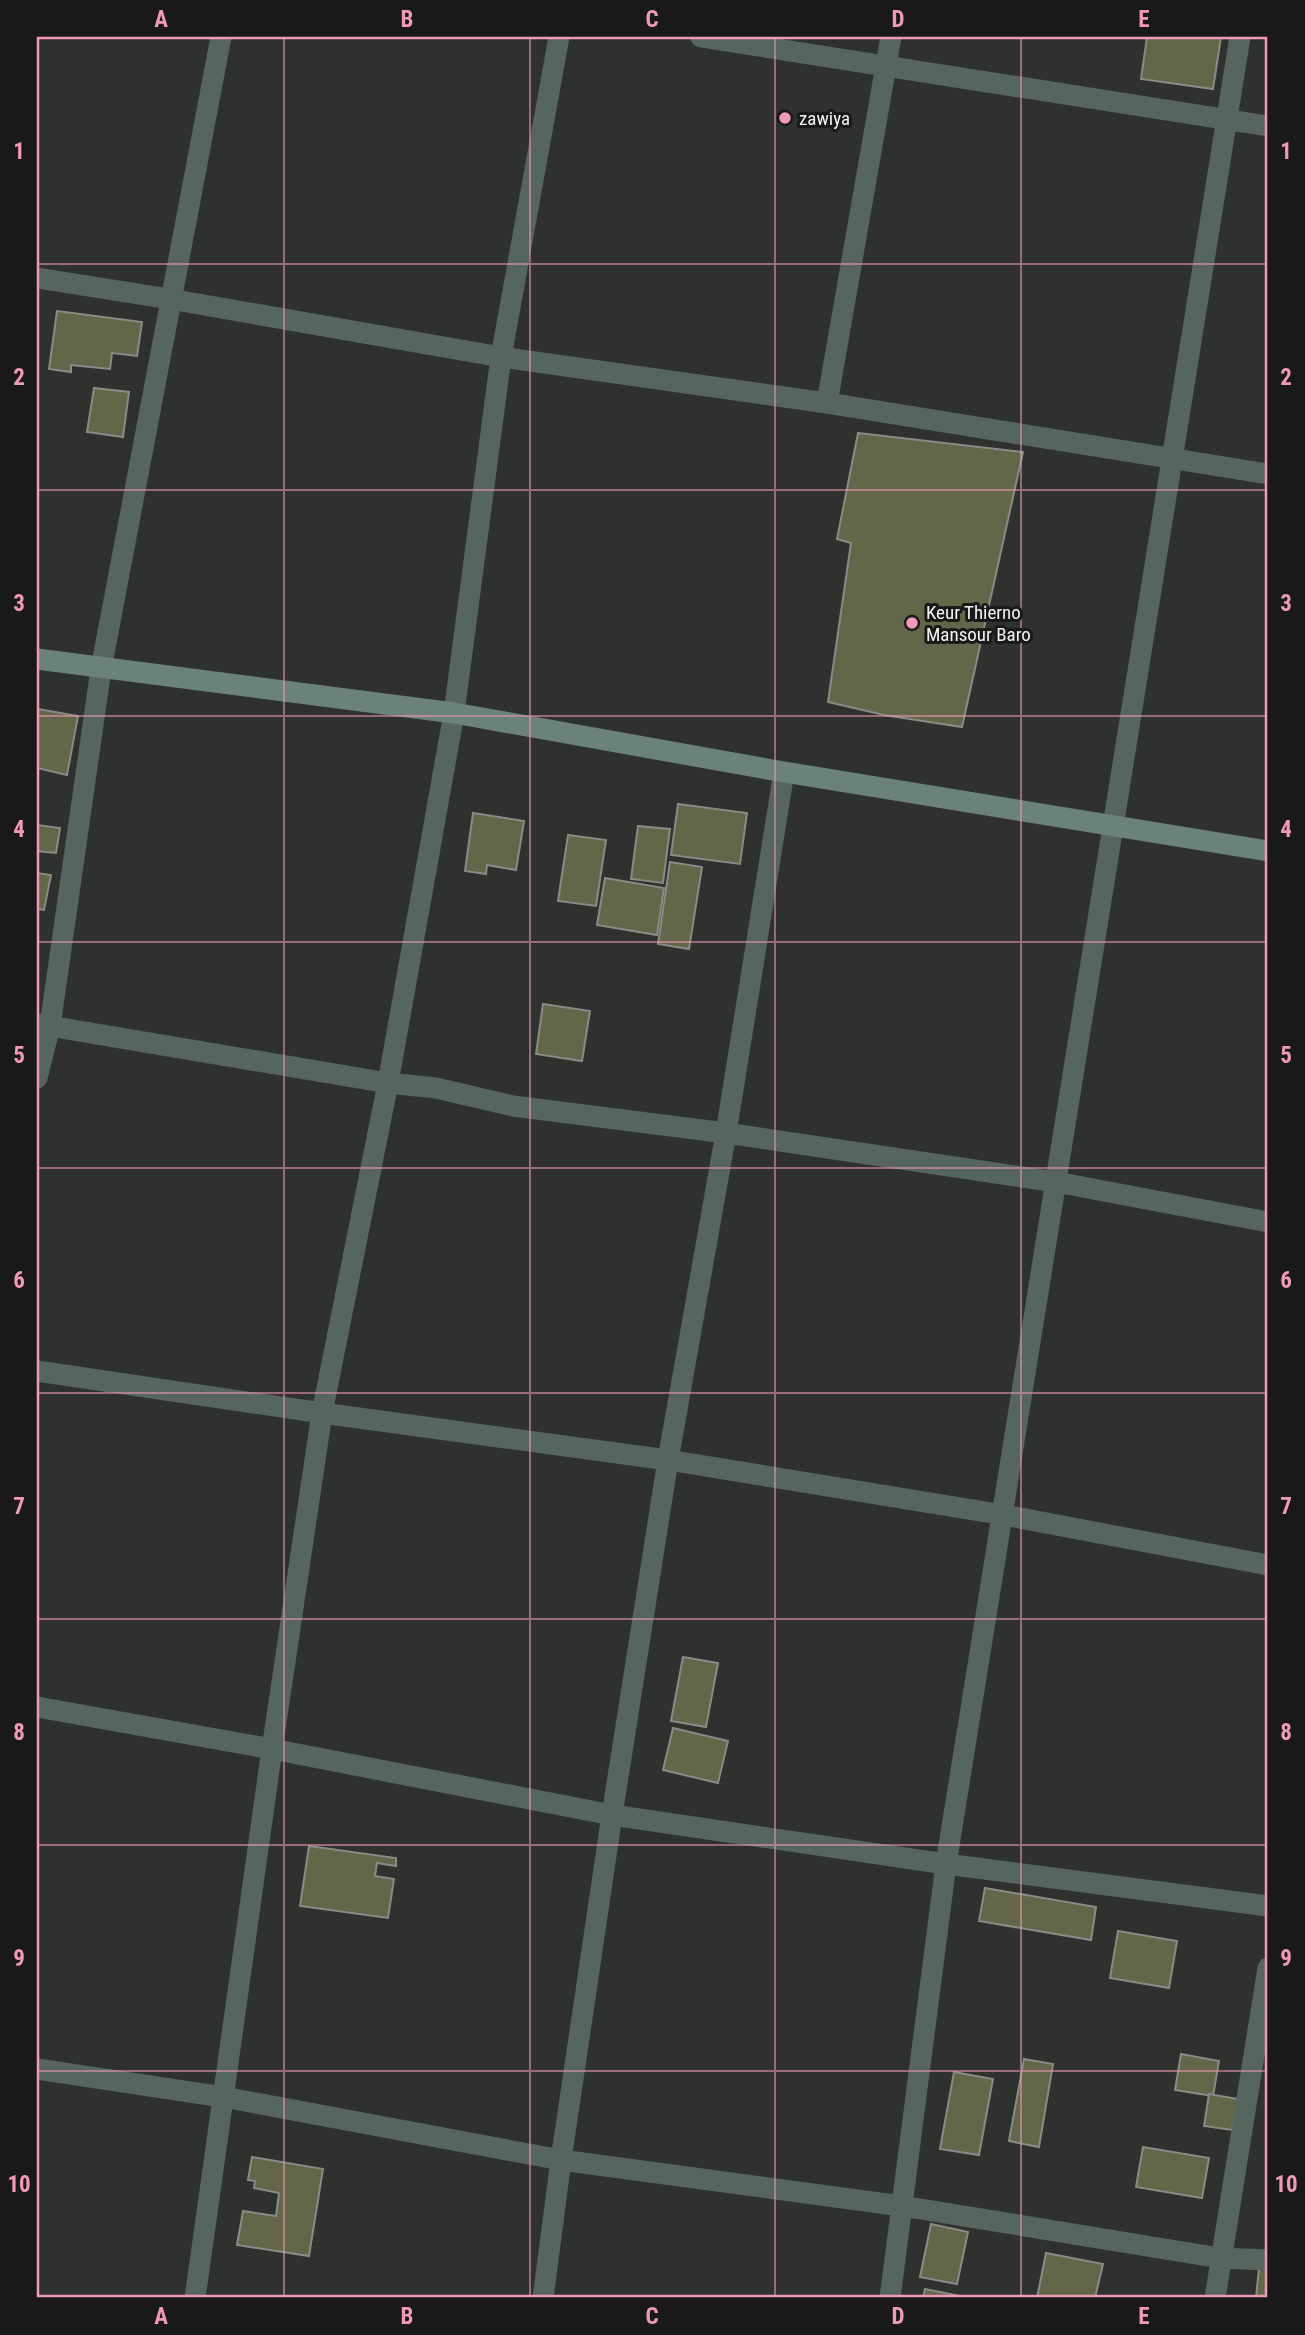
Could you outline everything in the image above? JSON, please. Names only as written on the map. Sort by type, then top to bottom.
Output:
[{"type":"main road","points":[[37,659],[454,713],[784,772],[1268,851]]},
{"type":"street","points":[[37,1079],[43,1025],[101,668],[221,37]]},
{"type":"street","points":[[195,2298],[322,1413],[388,1083],[454,713],[501,357],[559,37]]},
{"type":"street","points":[[701,37],[1268,126]]},
{"type":"street","points":[[827,403],[891,37]]},
{"type":"street","points":[[890,2298],[946,1864],[1240,37]]},
{"type":"street","points":[[37,278],[501,357],[827,403],[1268,474]]},
{"type":"street","points":[[543,2298],[612,1815],[668,1460],[726,1132],[784,772]]},
{"type":"street","points":[[43,1025],[388,1083],[436,1088],[513,1106],[726,1132],[1056,1182],[1268,1222]]},
{"type":"street","points":[[37,1371],[668,1460],[1004,1515],[1268,1564]]},
{"type":"street","points":[[37,1707],[272,1749],[612,1815],[946,1864],[1268,1906]]},
{"type":"street","points":[[1215,2298],[1268,1968]]},
{"type":"street","points":[[37,2069],[223,2097],[561,2160],[902,2206],[1220,2258],[1268,2260]]},
{"type":"building","points":[[1147,37],[1221,37],[1213,89],[1141,79]]},
{"type":"building","points":[[57,311],[142,322],[137,356],[112,353],[110,369],[71,365],[71,372],[49,369]]},
{"type":"building","points":[[94,388],[129,392],[123,437],[87,432]]},
{"type":"building","name":"Keur Thierno Mansour Baro","points":[[858,433],[1023,452],[962,727],[884,715],[828,702],[851,543],[837,539]]},
{"type":"building","points":[[38,709],[78,716],[67,775],[37,768]]},
{"type":"building","points":[[678,804],[747,813],[740,864],[671,855]]},
{"type":"building","points":[[473,813],[524,821],[516,870],[487,865],[486,874],[465,871]]},
{"type":"building","points":[[37,825],[60,828],[56,853],[37,851]]},
{"type":"building","points":[[638,826],[670,829],[663,883],[631,879]]},
{"type":"building","points":[[568,835],[606,840],[596,906],[558,901]]},
{"type":"building","points":[[670,862],[702,867],[689,949],[658,944]]},
{"type":"building","points":[[37,873],[51,875],[44,910],[37,909]]},
{"type":"building","points":[[605,878],[664,888],[657,935],[597,925]]},
{"type":"building","points":[[543,1004],[590,1011],[582,1061],[536,1054]]},
{"type":"building","points":[[683,1657],[718,1663],[706,1727],[671,1721]]},
{"type":"building","points":[[673,1728],[728,1741],[718,1783],[663,1770]]},
{"type":"building","points":[[309,1846],[396,1858],[396,1866],[377,1863],[375,1876],[394,1879],[388,1918],[300,1906]]},
{"type":"building","points":[[985,1888],[1096,1907],[1091,1940],[979,1921]]},
{"type":"building","points":[[1118,1931],[1177,1941],[1169,1988],[1110,1978]]},
{"type":"building","points":[[1181,2054],[1219,2061],[1213,2096],[1175,2090]]},
{"type":"building","points":[[1024,2059],[1053,2064],[1039,2147],[1009,2141]]},
{"type":"building","points":[[954,2072],[993,2079],[979,2155],[940,2149]]},
{"type":"building","points":[[1209,2094],[1238,2099],[1232,2130],[1204,2126]]},
{"type":"building","points":[[1143,2147],[1209,2158],[1202,2198],[1136,2187]]},
{"type":"building","points":[[252,2157],[323,2169],[309,2256],[237,2245],[243,2211],[276,2216],[279,2193],[254,2188],[255,2181],[248,2180]]},
{"type":"building","points":[[931,2224],[968,2232],[957,2284],[920,2277]]},
{"type":"building","points":[[1046,2253],[1103,2264],[1095,2298],[1037,2298]]},
{"type":"building","points":[[1259,2268],[1268,2268],[1268,2298],[1256,2298]]},
{"type":"building","points":[[925,2289],[970,2298],[923,2298]]},
{"type":"place","name":"zawiya","points":[[785,118]]},
{"type":"place","name":"Keur Thierno Mansour Baro","points":[[912,623]]}]
